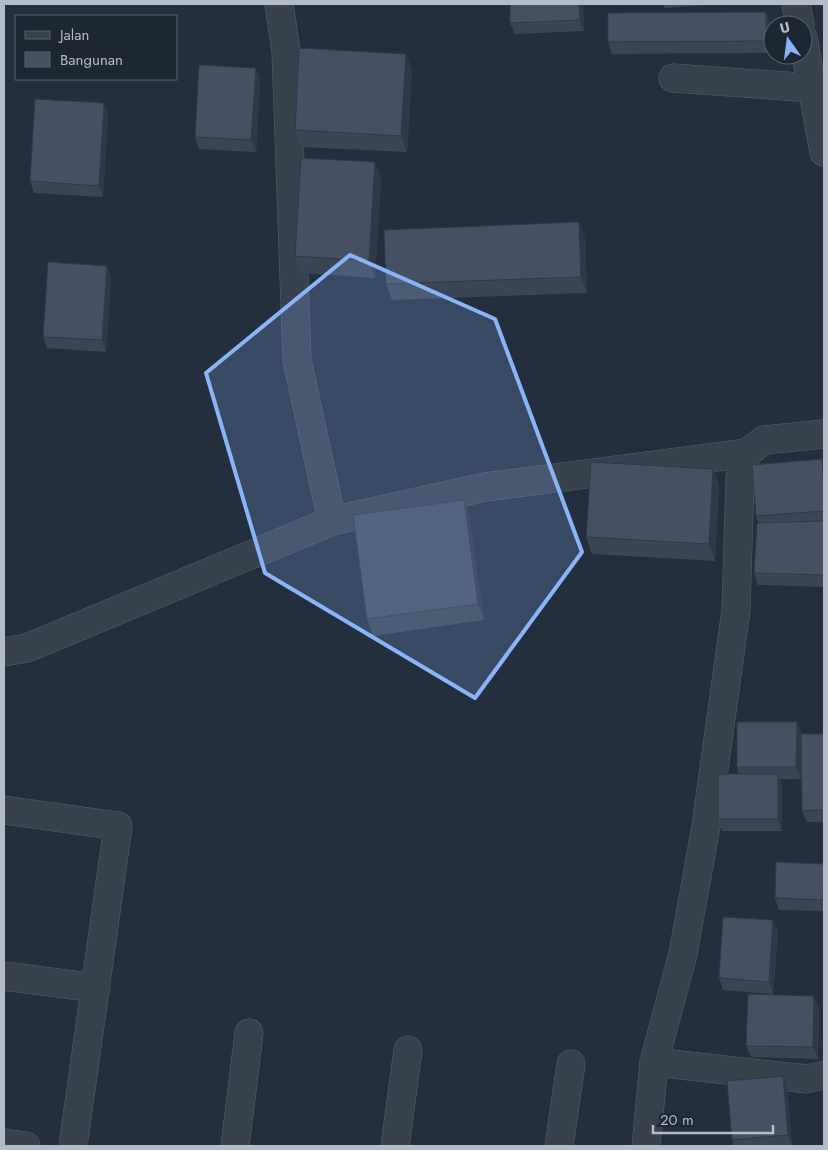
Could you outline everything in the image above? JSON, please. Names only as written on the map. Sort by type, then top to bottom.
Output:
[{"type":"street","points":[[280,4],[286,51],[297,360],[332,521]]},
{"type":"street","points":[[808,65],[824,152]]},
{"type":"street","points":[[673,78],[813,88]]},
{"type":"street","points":[[4,652],[27,648],[332,521],[485,487],[747,453],[764,440],[824,434]]},
{"type":"street","points":[[646,1146],[654,1062],[683,954],[706,826],[736,610],[740,477],[747,453]]},
{"type":"street","points":[[4,810],[118,826],[73,1146]]},
{"type":"street","points":[[4,976],[96,988]]},
{"type":"street","points":[[235,1146],[249,1033]]},
{"type":"street","points":[[394,1146],[408,1050]]},
{"type":"street","points":[[654,1062],[807,1079],[824,1075]]},
{"type":"street","points":[[559,1146],[571,1064]]},
{"type":"street","points":[[4,1143],[26,1146]]},
{"type":"highlighted area","points":[[350,255],[495,319],[582,552],[475,698],[265,573],[206,373]]},
{"type":"building","points":[[510,4],[579,4],[580,20],[510,23]]},
{"type":"building","points":[[766,12],[766,15],[763,15],[763,41],[608,42],[608,13]]},
{"type":"building","points":[[299,48],[406,54],[401,136],[295,130]]},
{"type":"building","points":[[199,65],[256,68],[251,140],[195,137]]},
{"type":"building","points":[[35,99],[104,103],[99,186],[30,181]]},
{"type":"building","points":[[301,158],[375,162],[369,261],[295,256]]},
{"type":"building","points":[[579,222],[581,277],[386,284],[384,230]]},
{"type":"building","points":[[48,262],[107,266],[102,340],[43,337]]},
{"type":"building","points":[[822,459],[824,511],[756,516],[752,465]]},
{"type":"building","points":[[591,462],[713,469],[709,544],[586,537]]},
{"type":"building","points":[[464,500],[478,604],[367,619],[353,515]]},
{"type":"building","points":[[824,521],[824,575],[754,573],[757,523]]},
{"type":"building","points":[[737,722],[797,722],[796,767],[737,767]]},
{"type":"building","points":[[801,734],[824,734],[824,810],[802,811]]},
{"type":"building","points":[[718,774],[778,774],[778,819],[718,819]]},
{"type":"building","points":[[776,862],[824,864],[823,900],[775,898]]},
{"type":"building","points":[[723,917],[773,920],[769,982],[719,978]]},
{"type":"building","points":[[748,994],[814,996],[813,1047],[746,1046]]},
{"type":"building","points":[[783,1076],[788,1135],[732,1140],[727,1081]]}]
